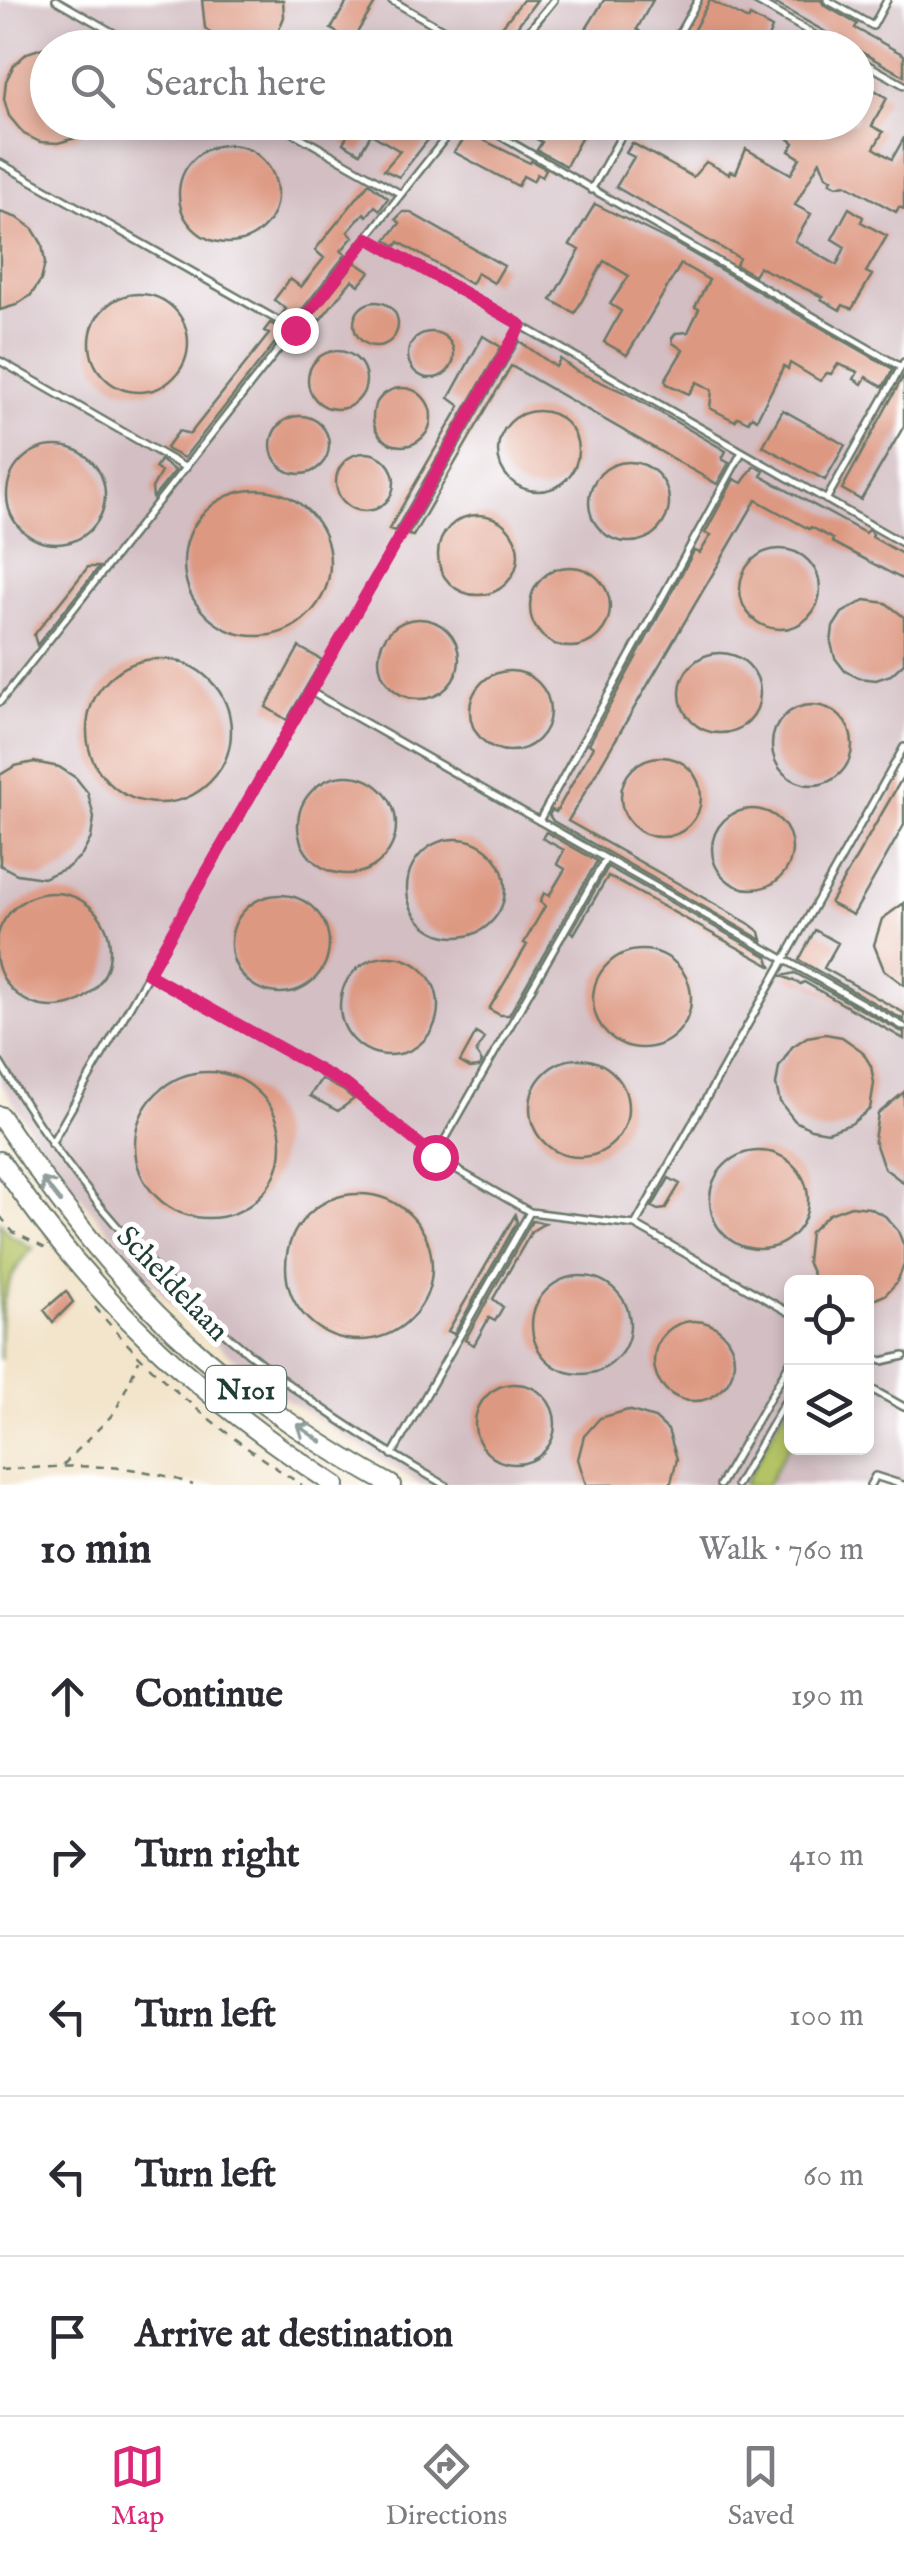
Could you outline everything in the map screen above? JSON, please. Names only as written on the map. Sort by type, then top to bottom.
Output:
[{"type":"main road","name":"Scheldelaan","points":[[0,1116],[44,1180],[117,1272],[202,1356],[354,1465],[392,1485]]},
{"type":"main road","name":"Scheldelaan","points":[[0,1161],[96,1287],[142,1336],[266,1440],[335,1485]]},
{"type":"main road","points":[[142,1336],[162,1316]]},
{"type":"lane","points":[[56,0],[108,30]]},
{"type":"lane","points":[[391,0],[443,30]]},
{"type":"lane","points":[[530,30],[554,0]]},
{"type":"lane","points":[[682,30],[698,0]]},
{"type":"lane","points":[[754,0],[806,30]]},
{"type":"lane","points":[[827,0],[872,26],[888,0]]},
{"type":"lane","points":[[874,68],[904,85]]},
{"type":"lane","points":[[306,140],[401,194]]},
{"type":"lane","points":[[0,702],[444,140]]},
{"type":"lane","points":[[506,140],[902,365],[826,500]]},
{"type":"lane","points":[[591,190],[619,140]]},
{"type":"lane","points":[[0,163],[295,330]]},
{"type":"lane","points":[[368,238],[904,544]]},
{"type":"lane","points":[[50,1144],[521,325]]},
{"type":"lane","points":[[0,362],[186,468]]},
{"type":"lane","points":[[539,820],[742,452]]},
{"type":"lane","points":[[311,692],[904,1027]]},
{"type":"lane","points":[[635,1225],[904,747]]},
{"type":"lane","points":[[435,1157],[605,859]]},
{"type":"lane","points":[[148,974],[348,1086],[435,1157],[530,1212],[635,1225],[784,1309]]},
{"type":"lane","points":[[0,1063],[50,1144],[146,1260],[202,1315],[262,1367],[392,1455],[445,1485]]},
{"type":"lane","points":[[392,1455],[530,1212]]},
{"type":"lane","points":[[874,1358],[882,1361],[904,1356]]},
{"type":"lane","points":[[720,1485],[789,1365]]},
{"type":"lane","points":[[874,1391],[904,1408]]},
{"type":"lane","points":[[737,1485],[784,1404]]},
{"type":"lane","points":[[870,1485],[875,1476],[902,1485]]},
{"type":"path","points":[[61,1466],[115,1412],[140,1358]]},
{"type":"path","points":[[0,1470],[122,1466],[194,1485]]},
{"type":"shaded area","points":[[0,0],[904,0],[904,1485],[422,1485],[268,1388],[173,1306],[47,1157],[0,1081]]},
{"type":"green space","points":[[0,1222],[10,1235],[33,1248],[14,1273],[4,1299],[0,1360]]},
{"type":"green space","points":[[784,1412],[784,1454],[767,1485],[744,1485]]},
{"type":"building","points":[[202,0],[283,0],[284,17],[279,30],[205,28]]},
{"type":"building","points":[[348,0],[377,0],[359,30],[331,29]]},
{"type":"building","points":[[523,0],[537,0],[514,30],[499,30]]},
{"type":"building","points":[[604,0],[653,0],[638,30],[586,29]]},
{"type":"building","points":[[710,0],[772,28],[771,30],[694,30]]},
{"type":"building","points":[[769,0],[821,0],[857,24],[859,30],[822,30]]},
{"type":"building","points":[[874,38],[904,55],[904,76],[874,59]]},
{"type":"building","points":[[30,52],[30,137],[9,116],[4,99],[6,81],[14,65]]},
{"type":"building","points":[[874,90],[887,98],[874,122]]},
{"type":"building","points":[[874,127],[883,132],[874,148],[892,159],[904,138],[904,209],[899,207],[896,212],[845,184],[837,186],[830,182],[832,179],[826,176],[820,161],[795,205],[811,214],[795,241],[837,265],[845,247],[832,239],[849,208],[863,217],[861,222],[887,236],[866,272],[872,275],[852,309],[843,305],[840,310],[823,297],[759,267],[754,275],[736,265],[739,258],[616,187],[634,157],[626,153],[632,143],[693,177],[706,162],[729,174],[736,173],[746,149],[791,174],[800,158],[789,151],[794,143],[790,140],[874,140]]},
{"type":"building","points":[[36,140],[68,140],[58,143]]},
{"type":"building","points":[[345,140],[368,140],[360,153],[343,143]]},
{"type":"building","points":[[381,140],[428,140],[399,177],[384,170],[400,151]]},
{"type":"building","points":[[463,140],[483,140],[546,169],[542,177],[537,174],[533,181],[523,176],[518,186],[454,152]]},
{"type":"building","points":[[538,140],[580,140],[566,166],[537,150],[542,142]]},
{"type":"building","points":[[228,145],[247,149],[263,159],[273,175],[277,194],[273,213],[263,229],[247,239],[228,243],[209,239],[193,229],[183,213],[179,194],[183,175],[193,159],[209,149]]},
{"type":"building","points":[[369,183],[388,198],[380,210],[375,206],[367,216],[364,213],[348,232],[353,237],[341,251],[346,254],[293,321],[281,315],[286,309],[274,300],[290,279],[301,287],[324,258],[315,250]]},
{"type":"building","points":[[595,204],[676,244],[893,369],[883,387],[866,377],[862,384],[854,379],[858,372],[838,364],[820,381],[790,363],[788,369],[784,366],[757,419],[752,416],[748,422],[738,417],[735,421],[710,408],[712,390],[697,382],[689,394],[667,384],[665,380],[683,350],[672,338],[676,333],[688,332],[709,280],[681,264],[627,355],[604,342],[621,311],[610,304],[629,276],[604,261],[575,313],[551,300],[580,250],[570,245]]},
{"type":"building","points":[[0,212],[33,229],[42,244],[45,263],[41,280],[31,295],[0,310]]},
{"type":"building","points":[[403,212],[504,266],[494,283],[477,273],[471,284],[399,242],[396,246],[386,240],[400,223],[396,219]]},
{"type":"building","points":[[355,262],[370,272],[359,285],[352,280],[320,320],[312,316]]},
{"type":"building","points":[[139,294],[166,302],[180,316],[188,343],[180,370],[166,384],[139,392],[112,384],[98,370],[90,343],[98,316],[112,302]]},
{"type":"building","points":[[376,302],[392,308],[398,324],[392,340],[376,346],[360,340],[354,324],[360,308]]},
{"type":"building","points":[[270,323],[281,329],[282,334],[184,458],[168,450],[179,431],[190,434],[269,334],[264,331]]},
{"type":"building","points":[[431,332],[447,339],[454,355],[447,371],[431,378],[415,371],[408,355],[415,339]]},
{"type":"building","points":[[483,336],[501,347],[395,531],[389,529],[460,406],[449,398]]},
{"type":"building","points":[[519,341],[556,367],[560,359],[726,451],[722,459],[729,463],[717,484],[511,366],[413,536],[408,535]]},
{"type":"building","points":[[337,351],[358,359],[366,380],[358,401],[337,409],[316,401],[308,380],[316,359]]},
{"type":"building","points":[[904,375],[904,426],[861,500],[842,489]]},
{"type":"building","points":[[402,388],[423,396],[431,417],[423,438],[402,446],[381,438],[373,417],[381,396]]},
{"type":"building","points":[[783,410],[845,445],[825,480],[763,446]]},
{"type":"building","points":[[530,411],[546,411],[560,417],[572,429],[578,451],[572,473],[560,485],[546,491],[530,491],[516,485],[504,473],[498,459],[498,443],[504,429],[516,417]]},
{"type":"building","points":[[300,416],[321,424],[329,445],[321,466],[300,474],[279,466],[271,445],[279,424]]},
{"type":"building","points":[[56,446],[75,450],[91,460],[101,476],[105,495],[101,514],[91,530],[75,540],[56,544],[37,540],[21,530],[11,514],[7,495],[11,476],[21,460],[37,450]]},
{"type":"building","points":[[365,453],[386,461],[394,482],[386,503],[365,511],[344,503],[336,482],[344,461]]},
{"type":"building","points":[[160,460],[175,471],[153,498],[152,488],[161,472],[155,468]]},
{"type":"building","points":[[621,462],[637,462],[658,473],[669,502],[658,531],[637,542],[621,542],[607,536],[595,524],[589,510],[589,494],[595,480],[607,468]]},
{"type":"building","points":[[754,466],[764,471],[761,476],[865,533],[868,530],[872,537],[904,555],[904,580],[756,500],[568,821],[748,923],[760,932],[762,940],[553,821],[549,815],[552,810],[556,812],[593,747],[589,744],[694,551],[700,553],[711,535],[705,533],[734,479],[742,483]]},
{"type":"building","points":[[257,490],[285,496],[309,511],[324,535],[330,563],[324,591],[309,615],[285,630],[257,636],[229,630],[205,615],[190,591],[184,563],[190,535],[205,511],[229,496]]},
{"type":"building","points":[[478,515],[493,518],[506,527],[515,540],[515,570],[506,583],[493,592],[478,595],[463,592],[450,583],[441,570],[438,555],[441,540],[450,527],[463,518]]},
{"type":"building","points":[[780,549],[795,552],[808,561],[817,574],[817,604],[808,617],[795,626],[780,629],[765,626],[752,617],[743,604],[740,589],[743,574],[752,561],[765,552]]},
{"type":"building","points":[[88,567],[99,567],[37,645],[34,635]]},
{"type":"building","points":[[570,567],[585,570],[598,579],[607,592],[607,622],[598,635],[585,644],[570,647],[555,644],[542,635],[533,622],[530,607],[533,592],[542,579],[555,570]]},
{"type":"building","points":[[865,600],[886,603],[904,617],[904,663],[891,675],[876,680],[845,671],[835,658],[831,643],[833,627],[842,613]]},
{"type":"building","points":[[419,619],[434,622],[447,631],[456,644],[456,674],[447,687],[434,696],[419,699],[404,696],[391,687],[382,674],[379,659],[382,644],[391,631],[404,622]]},
{"type":"building","points":[[299,647],[322,660],[287,720],[266,707]]},
{"type":"building","points":[[720,653],[735,656],[748,665],[757,678],[757,708],[748,721],[735,730],[720,733],[705,730],[692,721],[683,708],[680,693],[683,678],[692,665],[705,656]]},
{"type":"building","points":[[159,659],[187,664],[210,680],[226,703],[231,731],[226,759],[210,782],[187,798],[159,803],[131,798],[108,782],[92,759],[87,731],[92,703],[108,680],[131,664]]},
{"type":"building","points":[[510,671],[525,674],[538,683],[547,696],[547,726],[538,739],[525,748],[510,751],[495,748],[482,739],[473,726],[470,711],[473,696],[482,683],[495,674]]},
{"type":"building","points":[[812,705],[827,708],[840,717],[849,730],[849,760],[840,773],[827,782],[812,785],[797,782],[784,773],[775,760],[772,745],[775,730],[784,717],[797,708]]},
{"type":"building","points":[[661,757],[676,760],[689,769],[698,782],[698,812],[689,825],[676,834],[661,837],[646,834],[633,825],[624,812],[621,797],[624,782],[633,769],[646,760]]},
{"type":"building","points":[[34,762],[59,767],[76,778],[88,793],[94,818],[91,838],[82,855],[67,868],[43,878],[17,874],[0,865],[0,775],[15,766]]},
{"type":"building","points":[[904,775],[904,825],[853,915],[830,903]]},
{"type":"building","points":[[347,776],[366,779],[382,790],[393,806],[393,844],[382,860],[366,871],[347,874],[328,871],[312,860],[301,844],[298,825],[301,806],[312,790],[328,779]]},
{"type":"building","points":[[744,809],[760,809],[785,827],[792,849],[789,864],[774,882],[760,889],[744,889],[719,871],[712,857],[712,841],[730,816]]},
{"type":"building","points":[[546,832],[597,861],[509,1015],[500,1015],[489,1009],[527,945],[524,943],[545,906],[540,902],[544,893],[549,896],[565,869],[557,864],[564,850],[542,838]]},
{"type":"building","points":[[456,839],[475,842],[491,853],[502,869],[502,907],[491,923],[475,934],[456,937],[437,934],[421,923],[410,907],[407,888],[410,869],[421,853],[437,842]]},
{"type":"building","points":[[608,867],[768,957],[771,966],[608,876],[574,934],[571,932]]},
{"type":"building","points":[[64,894],[85,902],[101,918],[109,939],[109,961],[101,982],[75,1003],[53,1007],[31,1003],[5,982],[0,972],[0,928],[21,902],[31,897]]},
{"type":"building","points":[[270,895],[290,895],[315,909],[326,925],[326,963],[315,979],[290,993],[270,993],[253,985],[239,971],[231,954],[231,934],[239,917],[253,903]]},
{"type":"building","points":[[904,903],[904,985],[884,970],[874,945],[882,919]]},
{"type":"building","points":[[815,930],[838,943],[824,968],[904,1013],[904,1020],[799,960]]},
{"type":"building","points":[[642,950],[661,954],[677,964],[687,980],[691,999],[687,1018],[677,1034],[661,1044],[642,1048],[623,1044],[607,1034],[597,1018],[593,999],[597,980],[607,964],[623,954]]},
{"type":"building","points":[[379,957],[399,957],[424,971],[435,987],[435,1025],[424,1041],[399,1055],[379,1055],[362,1047],[348,1033],[340,1016],[340,996],[348,979],[362,965]]},
{"type":"building","points":[[795,973],[904,1033],[904,1039],[804,982],[782,976]]},
{"type":"building","points":[[476,1033],[484,1038],[476,1053],[482,1062],[479,1067],[470,1068],[460,1062]]},
{"type":"building","points":[[807,1037],[842,1037],[862,1051],[871,1066],[874,1083],[870,1109],[851,1124],[828,1132],[795,1121],[780,1102],[776,1085],[779,1067],[792,1047]]},
{"type":"building","points":[[579,1059],[598,1062],[614,1073],[625,1089],[625,1127],[614,1143],[598,1154],[579,1157],[560,1154],[544,1143],[533,1127],[530,1108],[533,1089],[544,1073],[560,1062]]},
{"type":"building","points":[[208,1072],[236,1078],[259,1094],[275,1117],[281,1145],[275,1173],[259,1196],[236,1212],[208,1218],[180,1212],[157,1196],[141,1173],[135,1145],[141,1117],[157,1094],[180,1078]]},
{"type":"building","points":[[321,1079],[354,1099],[338,1111],[310,1096]]},
{"type":"building","points":[[904,1092],[904,1183],[884,1168],[874,1140],[878,1114]]},
{"type":"building","points":[[759,1151],[778,1155],[794,1165],[804,1181],[808,1200],[804,1219],[794,1235],[778,1245],[759,1249],[740,1245],[724,1235],[714,1219],[710,1200],[714,1181],[724,1165],[740,1155]]},
{"type":"building","points":[[669,1178],[680,1184],[665,1209],[658,1210],[652,1207]]},
{"type":"building","points":[[359,1194],[387,1200],[410,1216],[426,1239],[432,1267],[426,1295],[410,1318],[387,1334],[359,1340],[331,1334],[308,1318],[292,1295],[286,1267],[292,1239],[308,1216],[331,1200]]},
{"type":"building","points":[[851,1206],[869,1208],[885,1216],[898,1231],[904,1246],[904,1265],[897,1282],[885,1295],[874,1300],[874,1275],[813,1275],[807,1261],[810,1232],[829,1214]]},
{"type":"building","points":[[515,1215],[517,1222],[454,1334],[448,1331]]},
{"type":"building","points":[[532,1221],[545,1223],[532,1231],[493,1299],[503,1307],[495,1321],[489,1318],[474,1345],[465,1340]]},
{"type":"building","points":[[581,1276],[600,1280],[616,1290],[626,1306],[630,1325],[626,1344],[616,1360],[600,1370],[581,1374],[562,1370],[546,1360],[536,1344],[532,1325],[536,1306],[546,1290],[562,1280]]},
{"type":"building","points":[[66,1291],[73,1302],[53,1322],[44,1310]]},
{"type":"building","points":[[686,1321],[702,1321],[723,1332],[734,1361],[723,1390],[702,1401],[686,1401],[672,1395],[660,1383],[654,1369],[654,1353],[660,1339],[672,1327]]},
{"type":"building","points":[[507,1384],[523,1384],[544,1395],[555,1424],[544,1453],[523,1464],[507,1464],[493,1458],[481,1446],[475,1432],[475,1416],[481,1402],[493,1390]]},
{"type":"building","points":[[628,1410],[655,1418],[668,1430],[677,1459],[671,1482],[586,1485],[578,1459],[584,1436],[600,1418]]},
{"type":"route","points":[[295,330],[368,238],[521,325],[148,974],[348,1086],[435,1157]]}]
